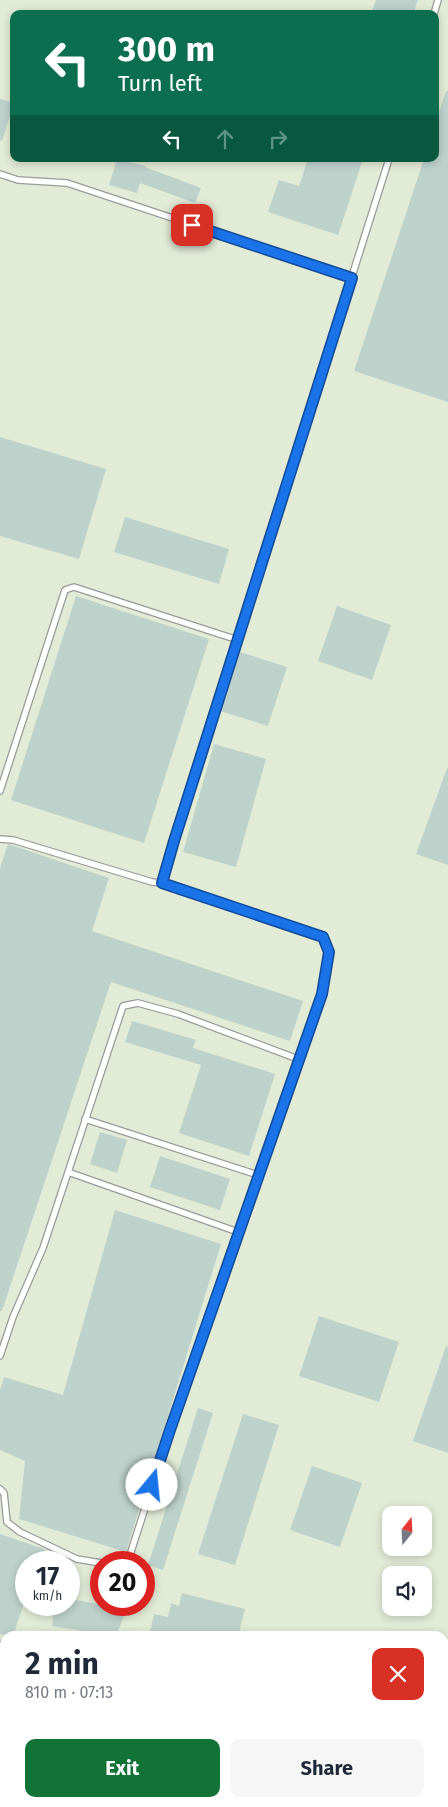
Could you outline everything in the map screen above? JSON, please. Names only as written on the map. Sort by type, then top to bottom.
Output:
[{"type":"lane","points":[[162,883],[388,162]]},
{"type":"lane","points":[[0,174],[18,180],[67,183],[352,278]]},
{"type":"lane","points":[[0,791],[65,590],[74,588],[238,640]]},
{"type":"lane","points":[[0,839],[13,840],[152,882],[162,883],[323,937],[329,952],[322,994],[170,1430],[131,1551]]},
{"type":"lane","points":[[0,1356],[13,1317],[43,1248],[123,1006],[138,1002],[298,1059]]},
{"type":"lane","points":[[85,1118],[258,1175]]},
{"type":"lane","points":[[68,1172],[238,1232]]},
{"type":"lane","points":[[0,1489],[4,1493],[7,1522],[20,1532],[77,1559],[90,1561]]},
{"type":"shaded area","points":[[0,0],[448,0],[448,1631],[0,1631]]},
{"type":"building","points":[[376,0],[418,0],[414,10],[372,10]]},
{"type":"building","points":[[446,91],[448,91],[448,402],[354,371],[423,162],[439,162],[439,112]]},
{"type":"building","points":[[0,99],[10,102],[10,116],[2,141],[0,140]]},
{"type":"building","points":[[116,162],[129,162],[145,166],[201,188],[195,203],[140,183],[137,193],[109,185]]},
{"type":"building","points":[[307,162],[362,162],[338,235],[268,212],[279,180],[299,186]]},
{"type":"building","points":[[0,437],[106,469],[79,559],[0,536]]},
{"type":"building","points":[[125,517],[229,549],[219,584],[114,552]]},
{"type":"building","points":[[76,596],[209,639],[144,843],[11,800]]},
{"type":"building","points":[[337,606],[391,625],[372,680],[318,661]]},
{"type":"building","points":[[240,652],[287,667],[268,726],[220,711]]},
{"type":"building","points":[[214,744],[266,759],[236,867],[183,852]]},
{"type":"building","points":[[448,768],[448,865],[416,854]]},
{"type":"building","points":[[8,844],[109,878],[92,931],[303,1001],[290,1041],[111,982],[2,1311],[0,1311],[0,868]]},
{"type":"building","points":[[132,1021],[196,1040],[193,1048],[275,1074],[249,1156],[179,1133],[201,1065],[125,1042]]},
{"type":"building","points":[[100,1132],[127,1140],[117,1173],[90,1164]]},
{"type":"building","points":[[160,1156],[230,1179],[220,1210],[150,1187]]},
{"type":"building","points":[[115,1210],[221,1244],[126,1551],[19,1519],[25,1461],[0,1450],[0,1390],[4,1377],[63,1395]]},
{"type":"building","points":[[319,1316],[399,1342],[379,1402],[299,1376]]},
{"type":"building","points":[[446,1346],[448,1347],[448,1453],[413,1441]]},
{"type":"building","points":[[198,1408],[213,1413],[163,1570],[155,1567],[155,1551],[152,1551]]},
{"type":"building","points":[[243,1414],[279,1425],[235,1565],[198,1554]]},
{"type":"building","points":[[312,1466],[362,1483],[340,1547],[290,1530]]},
{"type":"building","points":[[0,1534],[44,1549],[44,1551],[15,1551],[15,1616],[20,1616],[15,1631],[0,1631]]},
{"type":"building","points":[[182,1593],[245,1609],[239,1631],[150,1631],[154,1616],[155,1614],[168,1617],[171,1603],[179,1606]]},
{"type":"building","points":[[80,1601],[90,1603],[90,1616],[124,1616],[118,1631],[84,1631],[52,1626],[52,1616],[80,1616]]},
{"type":"route","points":[[152,1485],[270,1139],[322,994],[329,952],[323,937],[162,883],[352,278],[192,225]]}]
